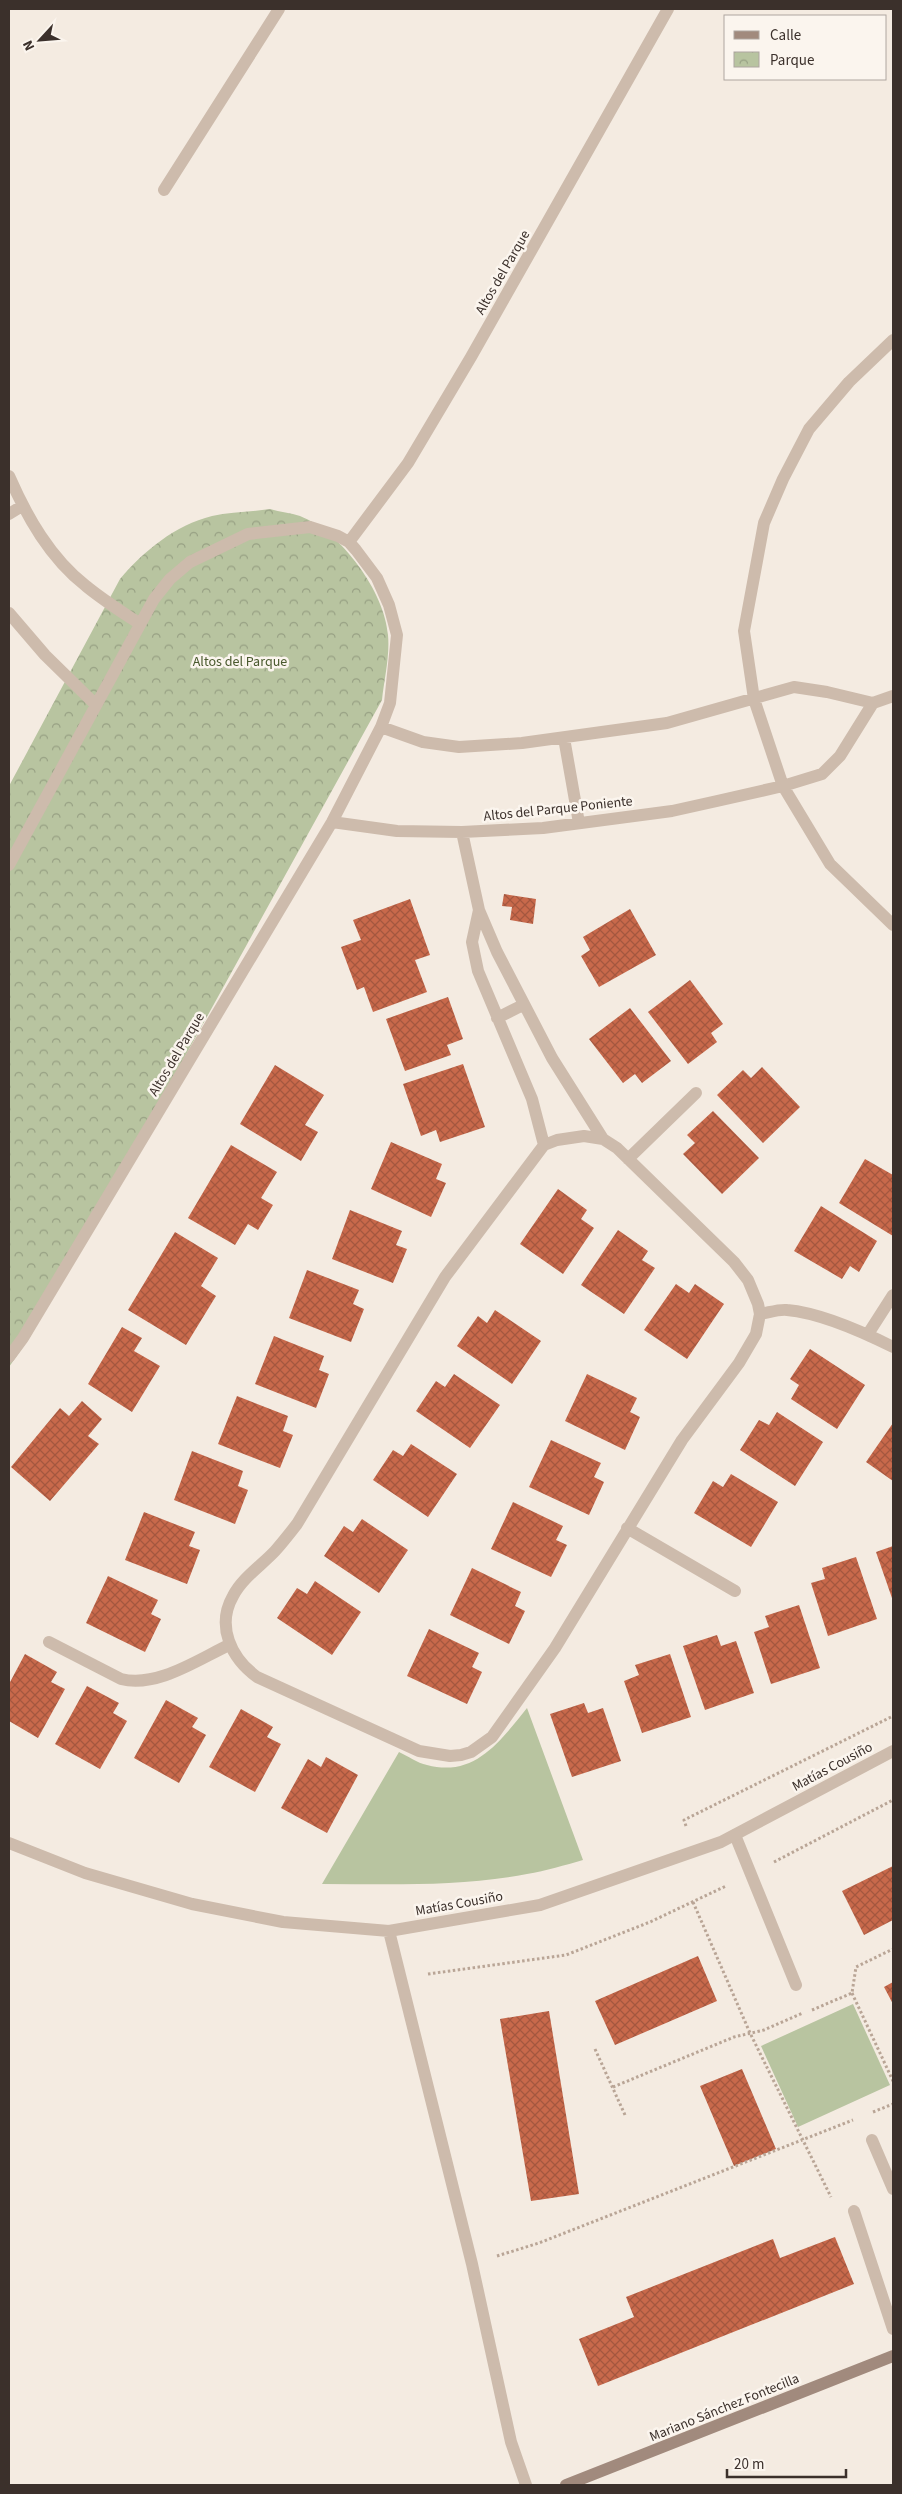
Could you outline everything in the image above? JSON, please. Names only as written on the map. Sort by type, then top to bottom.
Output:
[{"type":"street","points":[[164,190],[279,9]]},
{"type":"street","name":"Altos del Parque","points":[[9,1357],[23,1338],[332,822],[381,727],[390,703],[397,635],[389,606],[376,578],[349,542],[408,463],[471,357],[668,9]]},
{"type":"street","points":[[893,340],[849,382],[809,429],[764,523],[744,632],[754,699],[783,786],[830,864],[893,925]]},
{"type":"street","points":[[9,476],[22,506],[37,532],[60,562],[85,586],[140,624]]},
{"type":"street","points":[[9,514],[22,506]]},
{"type":"street","points":[[9,865],[95,704],[154,599],[170,579],[190,562],[248,534],[310,526],[349,542]]},
{"type":"street","points":[[9,613],[46,655],[95,704]]},
{"type":"street","points":[[381,727],[423,742],[459,747],[522,743],[666,723],[794,687],[827,692],[873,703],[893,696]]},
{"type":"street","name":"Altos del Parque Poniente","points":[[332,822],[397,831],[462,832],[543,828],[672,811],[783,786],[822,774],[840,756],[873,703]]},
{"type":"street","points":[[564,738],[579,823]]},
{"type":"street","points":[[462,832],[479,910],[523,1005],[573,1094],[603,1139],[617,1148],[734,1262],[748,1280],[760,1314],[756,1334],[739,1363],[696,1419],[627,1528],[555,1648],[492,1737],[466,1754],[450,1756],[418,1751],[256,1677],[237,1660],[229,1645],[226,1620],[232,1596],[297,1524],[445,1277],[544,1145],[572,1137],[603,1139]]},
{"type":"street","points":[[479,910],[472,942],[478,971],[532,1098],[544,1145]]},
{"type":"street","points":[[498,1018],[523,1005]]},
{"type":"street","points":[[628,1159],[696,1093]]},
{"type":"street","points":[[868,1334],[893,1295]]},
{"type":"street","points":[[760,1314],[785,1310],[805,1313],[868,1334],[893,1347]]},
{"type":"street","points":[[627,1528],[735,1591]]},
{"type":"street","points":[[49,1642],[121,1679],[132,1681],[151,1680],[229,1645]]},
{"type":"street","name":"Matías Cousiño","points":[[9,1843],[85,1873],[192,1904],[283,1922],[389,1931],[540,1904],[694,1852],[735,1835],[893,1751]]},
{"type":"street","points":[[735,1835],[796,1984]]},
{"type":"street","points":[[389,1931],[472,2264],[511,2442],[526,2485]]},
{"type":"street","points":[[872,2140],[893,2189]]},
{"type":"street","points":[[854,2211],[893,2329]]},
{"type":"street","name":"Mariano Sánchez Fontecilla","points":[[566,2485],[893,2356]]},
{"type":"path","points":[[694,1852],[684,1820],[893,1716]]},
{"type":"path","points":[[401,1977],[485,1968],[566,1955],[650,1922],[693,1902],[893,1800]]},
{"type":"path","points":[[693,1902],[750,2033],[831,2198]]},
{"type":"path","points":[[893,1949],[856,1967],[852,1993],[893,2081]]},
{"type":"path","points":[[613,2087],[734,2037],[750,2033],[852,1993]]},
{"type":"path","points":[[595,2050],[625,2115]]},
{"type":"path","points":[[866,2115],[893,2104]]},
{"type":"path","points":[[472,2264],[539,2243],[803,2141],[857,2118]]},
{"type":"green space","name":"Altos del Parque","points":[[270,509],[300,516],[331,535],[358,565],[370,583],[385,618],[388,635],[388,660],[382,700],[30,1337],[9,1367],[9,786],[120,579],[129,569],[161,540],[198,520],[212,516]]},
{"type":"green space","points":[[527,1708],[583,1860],[534,1873],[476,1881],[425,1884],[322,1884],[399,1752],[427,1765],[444,1768],[459,1766],[473,1761],[497,1744]]},
{"type":"green space","points":[[853,2004],[890,2085],[798,2127],[761,2046]]},
{"type":"building","points":[[504,894],[536,899],[533,924],[510,920],[512,907],[502,906]]},
{"type":"building","points":[[410,899],[430,955],[415,960],[427,992],[373,1012],[364,987],[357,990],[341,947],[361,940],[353,920]]},
{"type":"building","points":[[630,909],[656,955],[599,987],[581,956],[590,950],[583,937]]},
{"type":"building","points":[[690,980],[723,1024],[711,1033],[717,1042],[688,1064],[648,1012]]},
{"type":"building","points":[[448,997],[463,1039],[447,1045],[451,1055],[405,1071],[386,1019]]},
{"type":"building","points":[[630,1008],[671,1061],[642,1083],[635,1074],[623,1083],[589,1039]]},
{"type":"building","points":[[463,1064],[485,1127],[440,1142],[436,1130],[421,1136],[403,1084]]},
{"type":"building","points":[[275,1065],[324,1095],[305,1125],[318,1132],[301,1161],[240,1124]]},
{"type":"building","points":[[762,1067],[800,1107],[763,1143],[717,1095],[743,1070],[751,1078]]},
{"type":"building","points":[[713,1111],[759,1158],[722,1194],[683,1154],[695,1143],[687,1135]]},
{"type":"building","points":[[391,1142],[442,1164],[436,1179],[446,1183],[431,1217],[371,1189]]},
{"type":"building","points":[[231,1145],[277,1172],[261,1198],[273,1205],[258,1230],[248,1224],[235,1245],[188,1218]]},
{"type":"building","points":[[865,1159],[893,1175],[893,1236],[839,1203]]},
{"type":"building","points":[[558,1189],[587,1210],[581,1219],[594,1228],[563,1274],[520,1244]]},
{"type":"building","points":[[821,1206],[877,1241],[859,1272],[850,1266],[842,1279],[794,1251]]},
{"type":"building","points":[[350,1210],[402,1231],[396,1245],[407,1249],[393,1283],[332,1259]]},
{"type":"building","points":[[618,1230],[648,1251],[642,1260],[655,1268],[624,1314],[581,1285]]},
{"type":"building","points":[[175,1232],[218,1258],[201,1286],[216,1296],[186,1345],[128,1310]]},
{"type":"building","points":[[307,1270],[359,1290],[353,1304],[364,1309],[351,1342],[289,1318]]},
{"type":"building","points":[[676,1284],[689,1293],[695,1284],[724,1304],[687,1359],[644,1330]]},
{"type":"building","points":[[495,1310],[541,1341],[512,1384],[457,1346],[478,1316],[487,1323]]},
{"type":"building","points":[[122,1327],[142,1338],[134,1351],[160,1366],[132,1412],[88,1384]]},
{"type":"building","points":[[274,1336],[324,1356],[319,1370],[329,1374],[316,1408],[255,1384]]},
{"type":"building","points":[[810,1349],[865,1385],[837,1429],[791,1399],[799,1385],[790,1379]]},
{"type":"building","points":[[454,1374],[500,1405],[470,1448],[416,1411],[436,1381],[445,1387]]},
{"type":"building","points":[[587,1374],[637,1398],[630,1412],[640,1417],[625,1450],[565,1421]]},
{"type":"building","points":[[237,1396],[288,1416],[283,1431],[293,1435],[280,1468],[218,1444]]},
{"type":"building","points":[[82,1401],[102,1419],[88,1436],[99,1444],[50,1501],[11,1467],[60,1408],[69,1416]]},
{"type":"building","points":[[777,1412],[823,1442],[795,1486],[740,1450],[759,1420],[769,1425]]},
{"type":"building","points":[[893,1423],[893,1481],[866,1462]]},
{"type":"building","points":[[551,1440],[601,1463],[594,1477],[604,1482],[589,1515],[529,1487]]},
{"type":"building","points":[[411,1444],[457,1474],[428,1517],[373,1480],[393,1450],[403,1456]]},
{"type":"building","points":[[192,1451],[243,1471],[238,1486],[248,1490],[235,1524],[174,1500]]},
{"type":"building","points":[[731,1474],[778,1502],[751,1547],[694,1513],[713,1481],[723,1487]]},
{"type":"building","points":[[513,1502],[563,1526],[556,1540],[567,1545],[551,1577],[491,1549]]},
{"type":"building","points":[[144,1512],[195,1532],[189,1546],[200,1550],[187,1584],[125,1560]]},
{"type":"building","points":[[362,1519],[408,1550],[379,1593],[324,1556],[344,1526],[353,1532]]},
{"type":"building","points":[[893,1546],[893,1601],[876,1552]]},
{"type":"building","points":[[856,1557],[877,1619],[828,1636],[811,1583],[825,1579],[822,1568]]},
{"type":"building","points":[[472,1568],[521,1592],[515,1606],[525,1611],[509,1644],[450,1615]]},
{"type":"building","points":[[108,1576],[158,1600],[151,1614],[161,1619],[145,1652],[86,1623]]},
{"type":"building","points":[[315,1581],[361,1612],[332,1655],[277,1618],[297,1588],[307,1594]]},
{"type":"building","points":[[799,1605],[820,1668],[771,1684],[754,1632],[769,1627],[765,1616]]},
{"type":"building","points":[[429,1629],[479,1653],[472,1667],[482,1672],[467,1704],[407,1676]]},
{"type":"building","points":[[717,1635],[721,1646],[736,1641],[754,1693],[705,1710],[683,1646]]},
{"type":"building","points":[[25,1654],[57,1672],[51,1682],[65,1689],[38,1738],[9,1721],[9,1684]]},
{"type":"building","points":[[670,1654],[691,1717],[642,1733],[624,1681],[639,1675],[635,1665]]},
{"type":"building","points":[[87,1686],[119,1703],[113,1713],[127,1721],[100,1769],[55,1744]]},
{"type":"building","points":[[166,1700],[198,1718],[192,1727],[206,1735],[179,1783],[134,1758]]},
{"type":"building","points":[[584,1703],[588,1713],[603,1708],[621,1761],[572,1777],[550,1714]]},
{"type":"building","points":[[241,1709],[273,1727],[267,1737],[281,1744],[255,1792],[209,1767]]},
{"type":"building","points":[[326,1757],[358,1775],[327,1833],[281,1808],[308,1759],[321,1767]]},
{"type":"building","points":[[893,1866],[893,1920],[864,1935],[842,1891]]},
{"type":"building","points":[[698,1956],[717,2001],[615,2045],[595,2001]]},
{"type":"building","points":[[893,1982],[893,2004],[884,1987]]},
{"type":"building","points":[[549,2011],[579,2194],[531,2201],[500,2019]]},
{"type":"building","points":[[742,2069],[776,2149],[734,2166],[700,2086]]},
{"type":"building","points":[[835,2237],[854,2284],[598,2386],[579,2339],[634,2317],[626,2297],[773,2239],[780,2258]]}]
